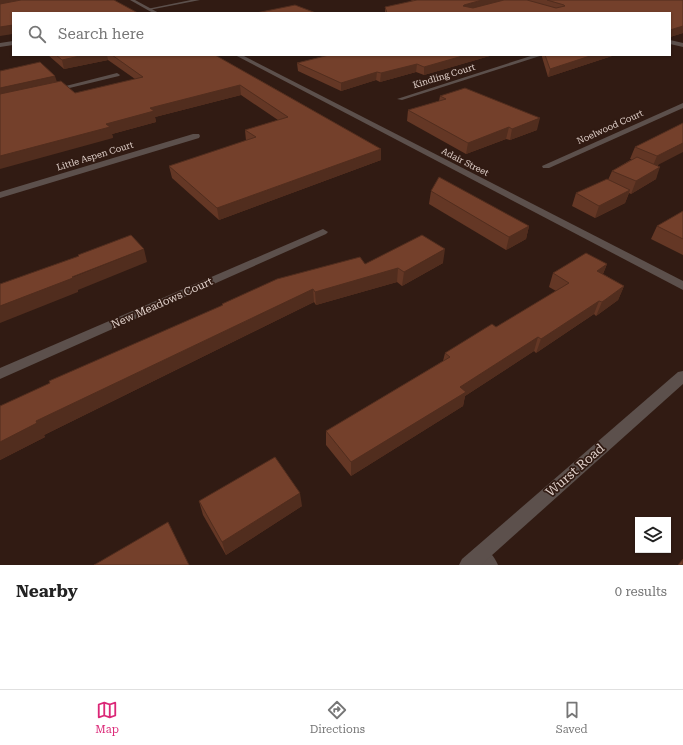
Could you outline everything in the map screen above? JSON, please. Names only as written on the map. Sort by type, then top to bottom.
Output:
[{"type":"street","points":[[132,0],[155,12]]},
{"type":"street","points":[[149,9],[198,0]]},
{"type":"street","points":[[671,42],[683,45]]},
{"type":"street","points":[[0,45],[12,43]]},
{"type":"street","name":"Adair Street","points":[[240,56],[683,286]]},
{"type":"street","name":"Kindling Court","points":[[400,99],[537,56]]},
{"type":"street","points":[[47,91],[117,76]]},
{"type":"street","name":"Noelwood Court","points":[[546,166],[683,105]]},
{"type":"street","name":"Little Aspen Court","points":[[0,195],[196,136]]},
{"type":"street","name":"New Meadows Court","points":[[0,374],[323,232]]},
{"type":"street","name":"Wurst Road","points":[[479,562],[683,376]]},
{"type":"building","points":[[21,0],[114,0],[136,12],[12,12],[12,25],[0,27],[0,4]]},
{"type":"building","points":[[417,0],[482,0],[463,6],[473,8],[504,0],[527,0],[556,8],[565,6],[547,0],[683,0],[683,26],[671,30],[671,12],[387,12],[385,7]]},
{"type":"building","points":[[295,5],[313,12],[261,12]]},
{"type":"building","points":[[57,56],[80,56],[62,60]]},
{"type":"building","points":[[113,56],[217,56],[381,149],[217,208],[169,166],[256,137],[245,130],[288,117],[240,85],[150,108],[154,111],[106,124],[110,127],[0,156],[0,94],[61,81],[75,93],[143,77]]},
{"type":"building","points":[[325,56],[462,56],[424,67],[417,64],[381,73],[377,72],[341,83],[297,63]]},
{"type":"building","points":[[545,56],[590,56],[550,69]]},
{"type":"building","points":[[40,62],[55,76],[0,88],[0,71]]},
{"type":"building","points":[[465,88],[540,118],[512,129],[509,127],[468,143],[408,110],[446,99],[440,96]]},
{"type":"building","points":[[683,123],[683,143],[657,156],[635,147]]},
{"type":"building","points":[[637,157],[660,167],[636,181],[612,171]]},
{"type":"building","points":[[439,177],[529,226],[509,237],[431,191]]},
{"type":"building","points":[[607,179],[630,190],[599,206],[576,193]]},
{"type":"building","points":[[683,211],[683,239],[657,226]]},
{"type":"building","points":[[131,235],[144,249],[0,306],[0,284],[79,256],[78,255]]},
{"type":"building","points":[[422,235],[445,249],[404,272],[398,268],[315,292],[313,289],[36,421],[37,423],[0,442],[0,406],[50,383],[49,381],[223,305],[222,304],[277,279],[360,257],[365,264]]},
{"type":"building","points":[[586,253],[607,264],[597,271],[624,286],[602,302],[599,301],[541,339],[538,337],[460,387],[466,392],[351,462],[326,431],[450,357],[445,353],[492,324],[496,327],[569,283],[553,273]]},
{"type":"building","points":[[275,457],[300,493],[222,542],[199,501]]},
{"type":"building","points":[[168,522],[189,565],[94,565]]},
{"type":"building","points":[[683,559],[683,565],[678,565]]}]
